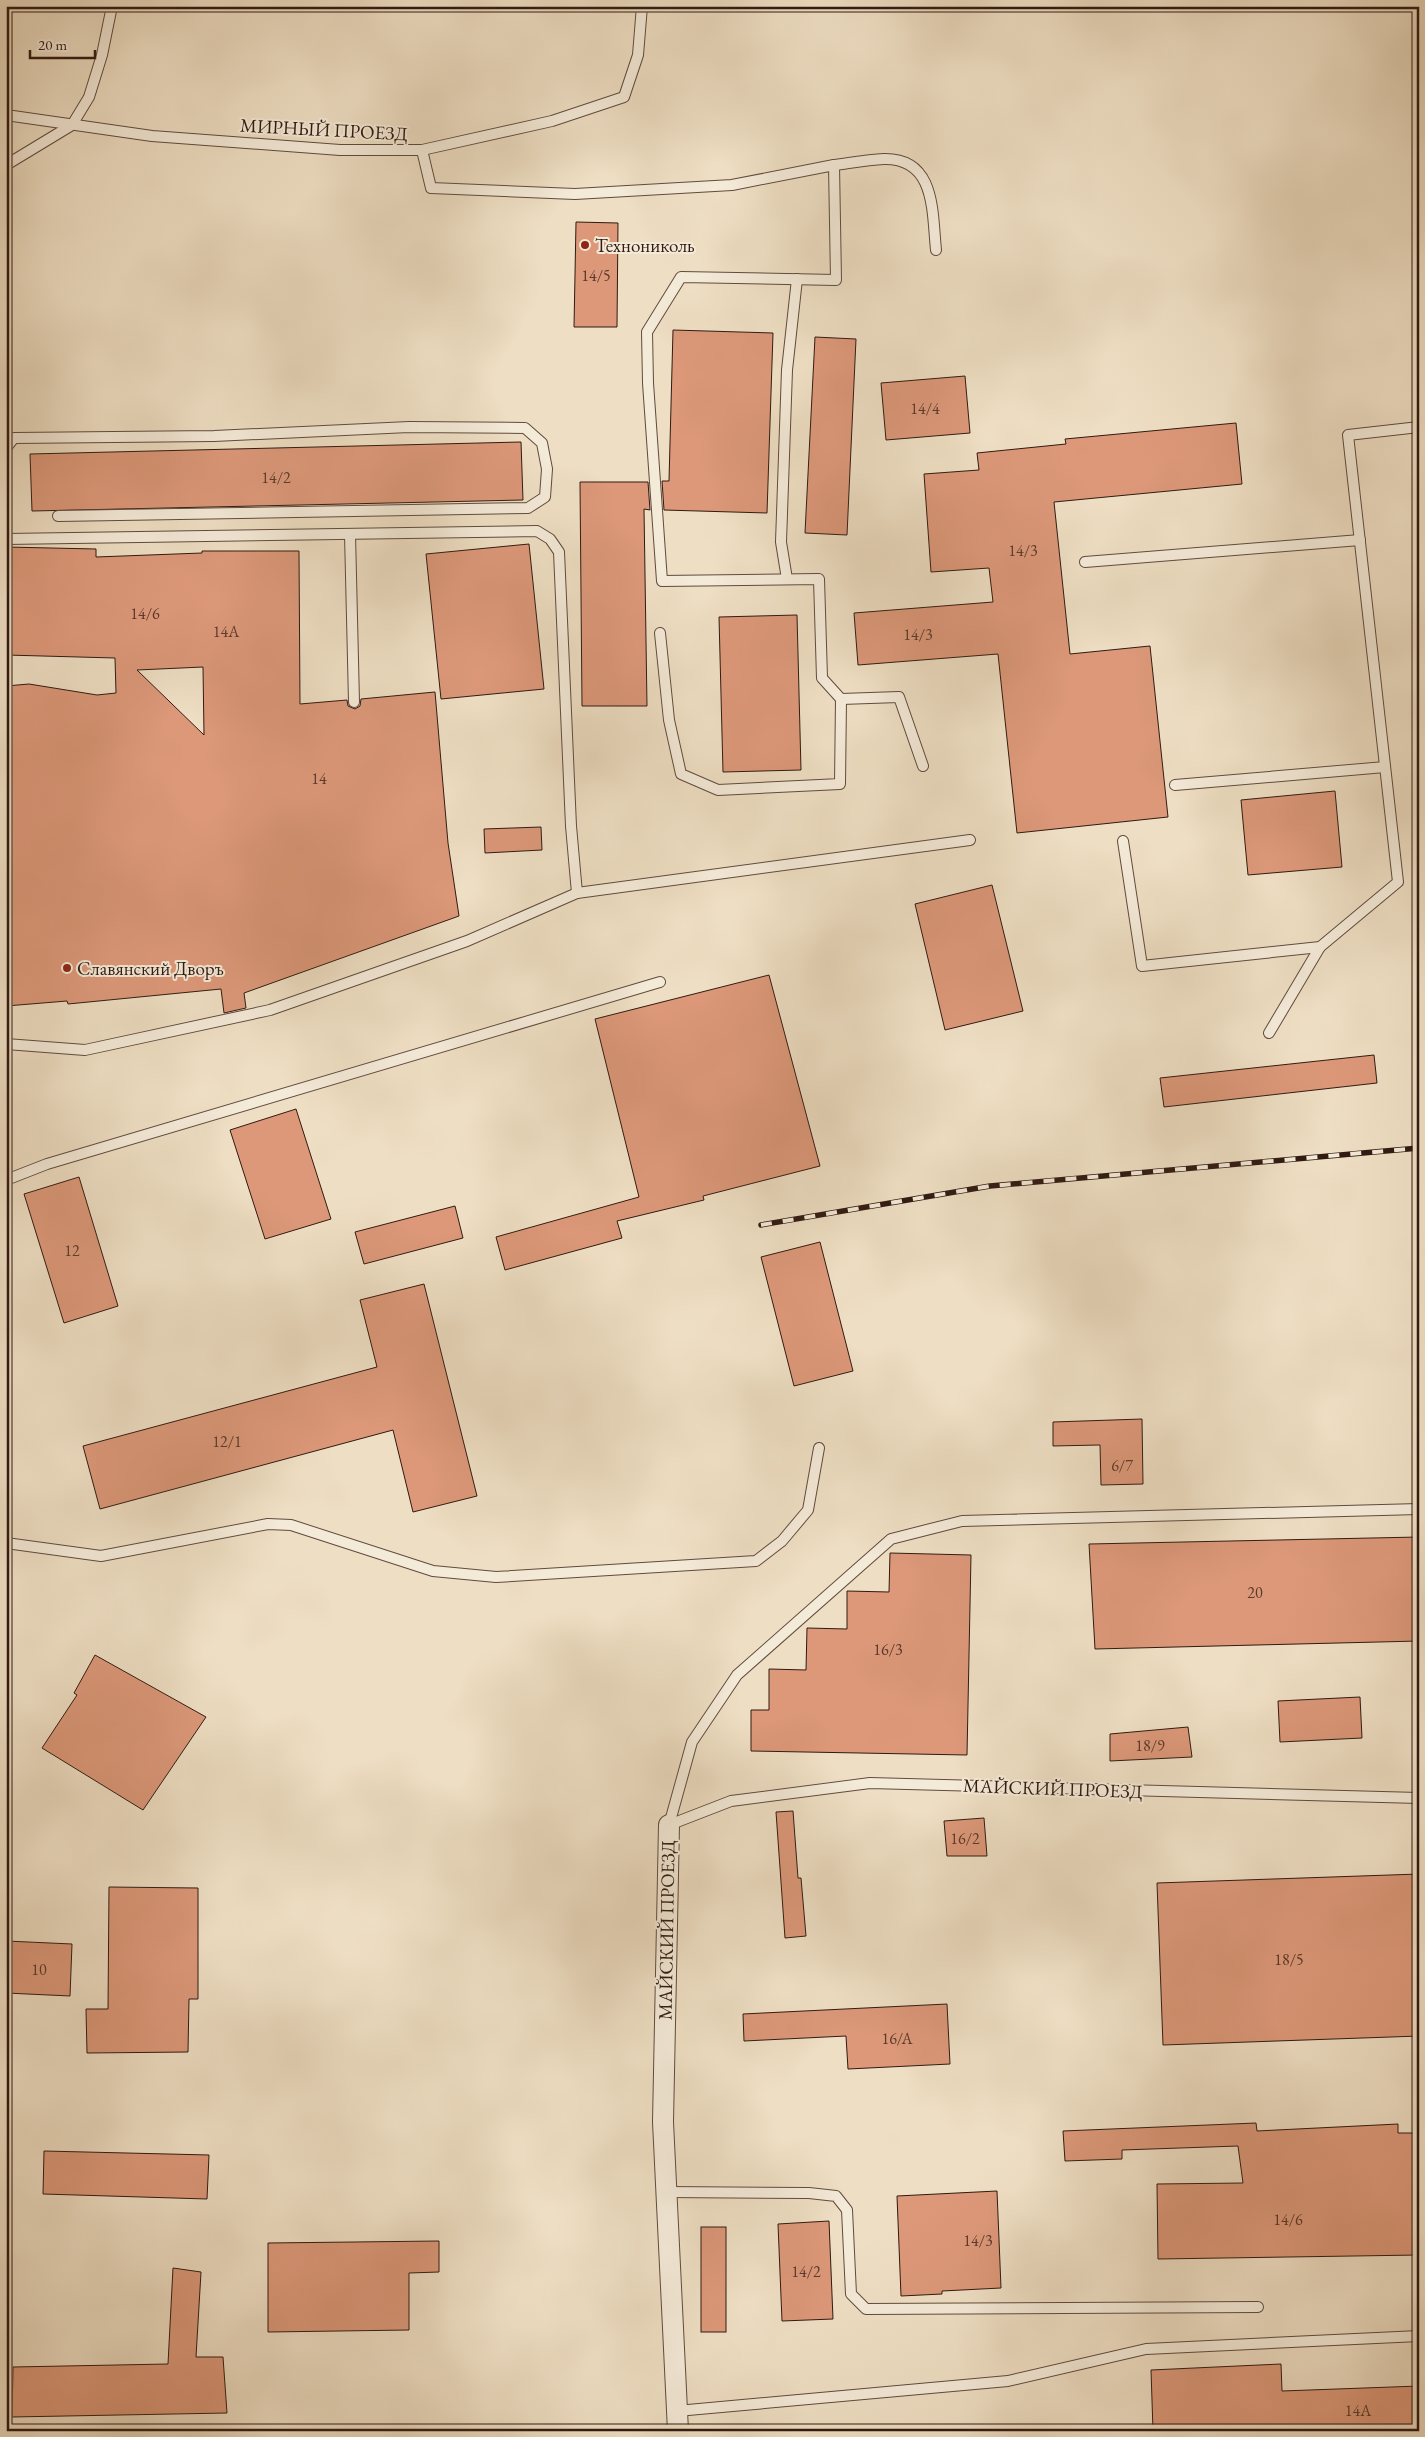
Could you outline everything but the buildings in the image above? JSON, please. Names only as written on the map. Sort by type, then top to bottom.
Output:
[{"type":"street","name":"МАЙСКИЙ ПРОЕЗД","points":[[669,1825],[663,2122],[678,2431]]},
{"type":"lane","points":[[6,165],[15,162],[72,124],[89,97],[102,55],[112,6]]},
{"type":"lane","name":"МИРНЫЙ ПРОЕЗД","points":[[6,115],[152,136],[340,150],[422,150],[552,121],[624,97],[638,56],[642,6]]},
{"type":"lane","points":[[422,150],[431,188],[575,194],[732,185],[834,165],[885,159],[910,163],[924,178],[932,202],[936,250]]},
{"type":"lane","points":[[660,633],[669,720],[681,774],[718,790],[840,784],[840,699],[822,678],[819,579],[662,581],[648,384],[647,332],[680,277],[836,280],[834,165]]},
{"type":"lane","points":[[787,579],[781,542],[787,370],[797,279]]},
{"type":"lane","points":[[6,448],[14,438],[214,436],[408,427],[525,428],[542,443],[547,470],[545,497],[528,508],[58,516]]},
{"type":"lane","points":[[1269,1033],[1320,947],[1398,882],[1348,434],[1419,427]]},
{"type":"lane","points":[[6,539],[537,531],[550,539],[559,552],[571,826],[577,893]]},
{"type":"lane","points":[[350,534],[354,702]]},
{"type":"lane","points":[[1085,562],[1360,540]]},
{"type":"lane","points":[[840,699],[899,696],[923,766]]},
{"type":"lane","points":[[1175,785],[1385,767]]},
{"type":"lane","points":[[6,1044],[85,1050],[270,1010],[467,941],[577,893],[970,840]]},
{"type":"lane","points":[[1123,840],[1142,966],[1320,947]]},
{"type":"lane","points":[[6,1180],[47,1164],[660,982]]},
{"type":"lane","points":[[6,1543],[101,1556],[268,1524],[291,1525],[433,1571],[496,1577],[756,1561],[782,1541],[808,1510],[819,1448]]},
{"type":"lane","points":[[669,1825],[692,1742],[737,1675],[891,1539],[962,1521],[1419,1509]]},
{"type":"lane","name":"МАЙСКИЙ ПРОЕЗД","points":[[669,1825],[731,1802],[870,1782],[1419,1798]]},
{"type":"lane","points":[[666,2192],[809,2193],[836,2196],[847,2210],[851,2294],[866,2308],[1258,2307]]},
{"type":"lane","points":[[677,2411],[1008,2381],[1146,2349],[1419,2336]]},
{"type":"railway","points":[[761,1225],[990,1186],[1419,1148]]},
{"type":"place","name":"Технониколь","points":[[585,245]]},
{"type":"place","name":"Cлавянский Дворъ","points":[[67,968]]}]
